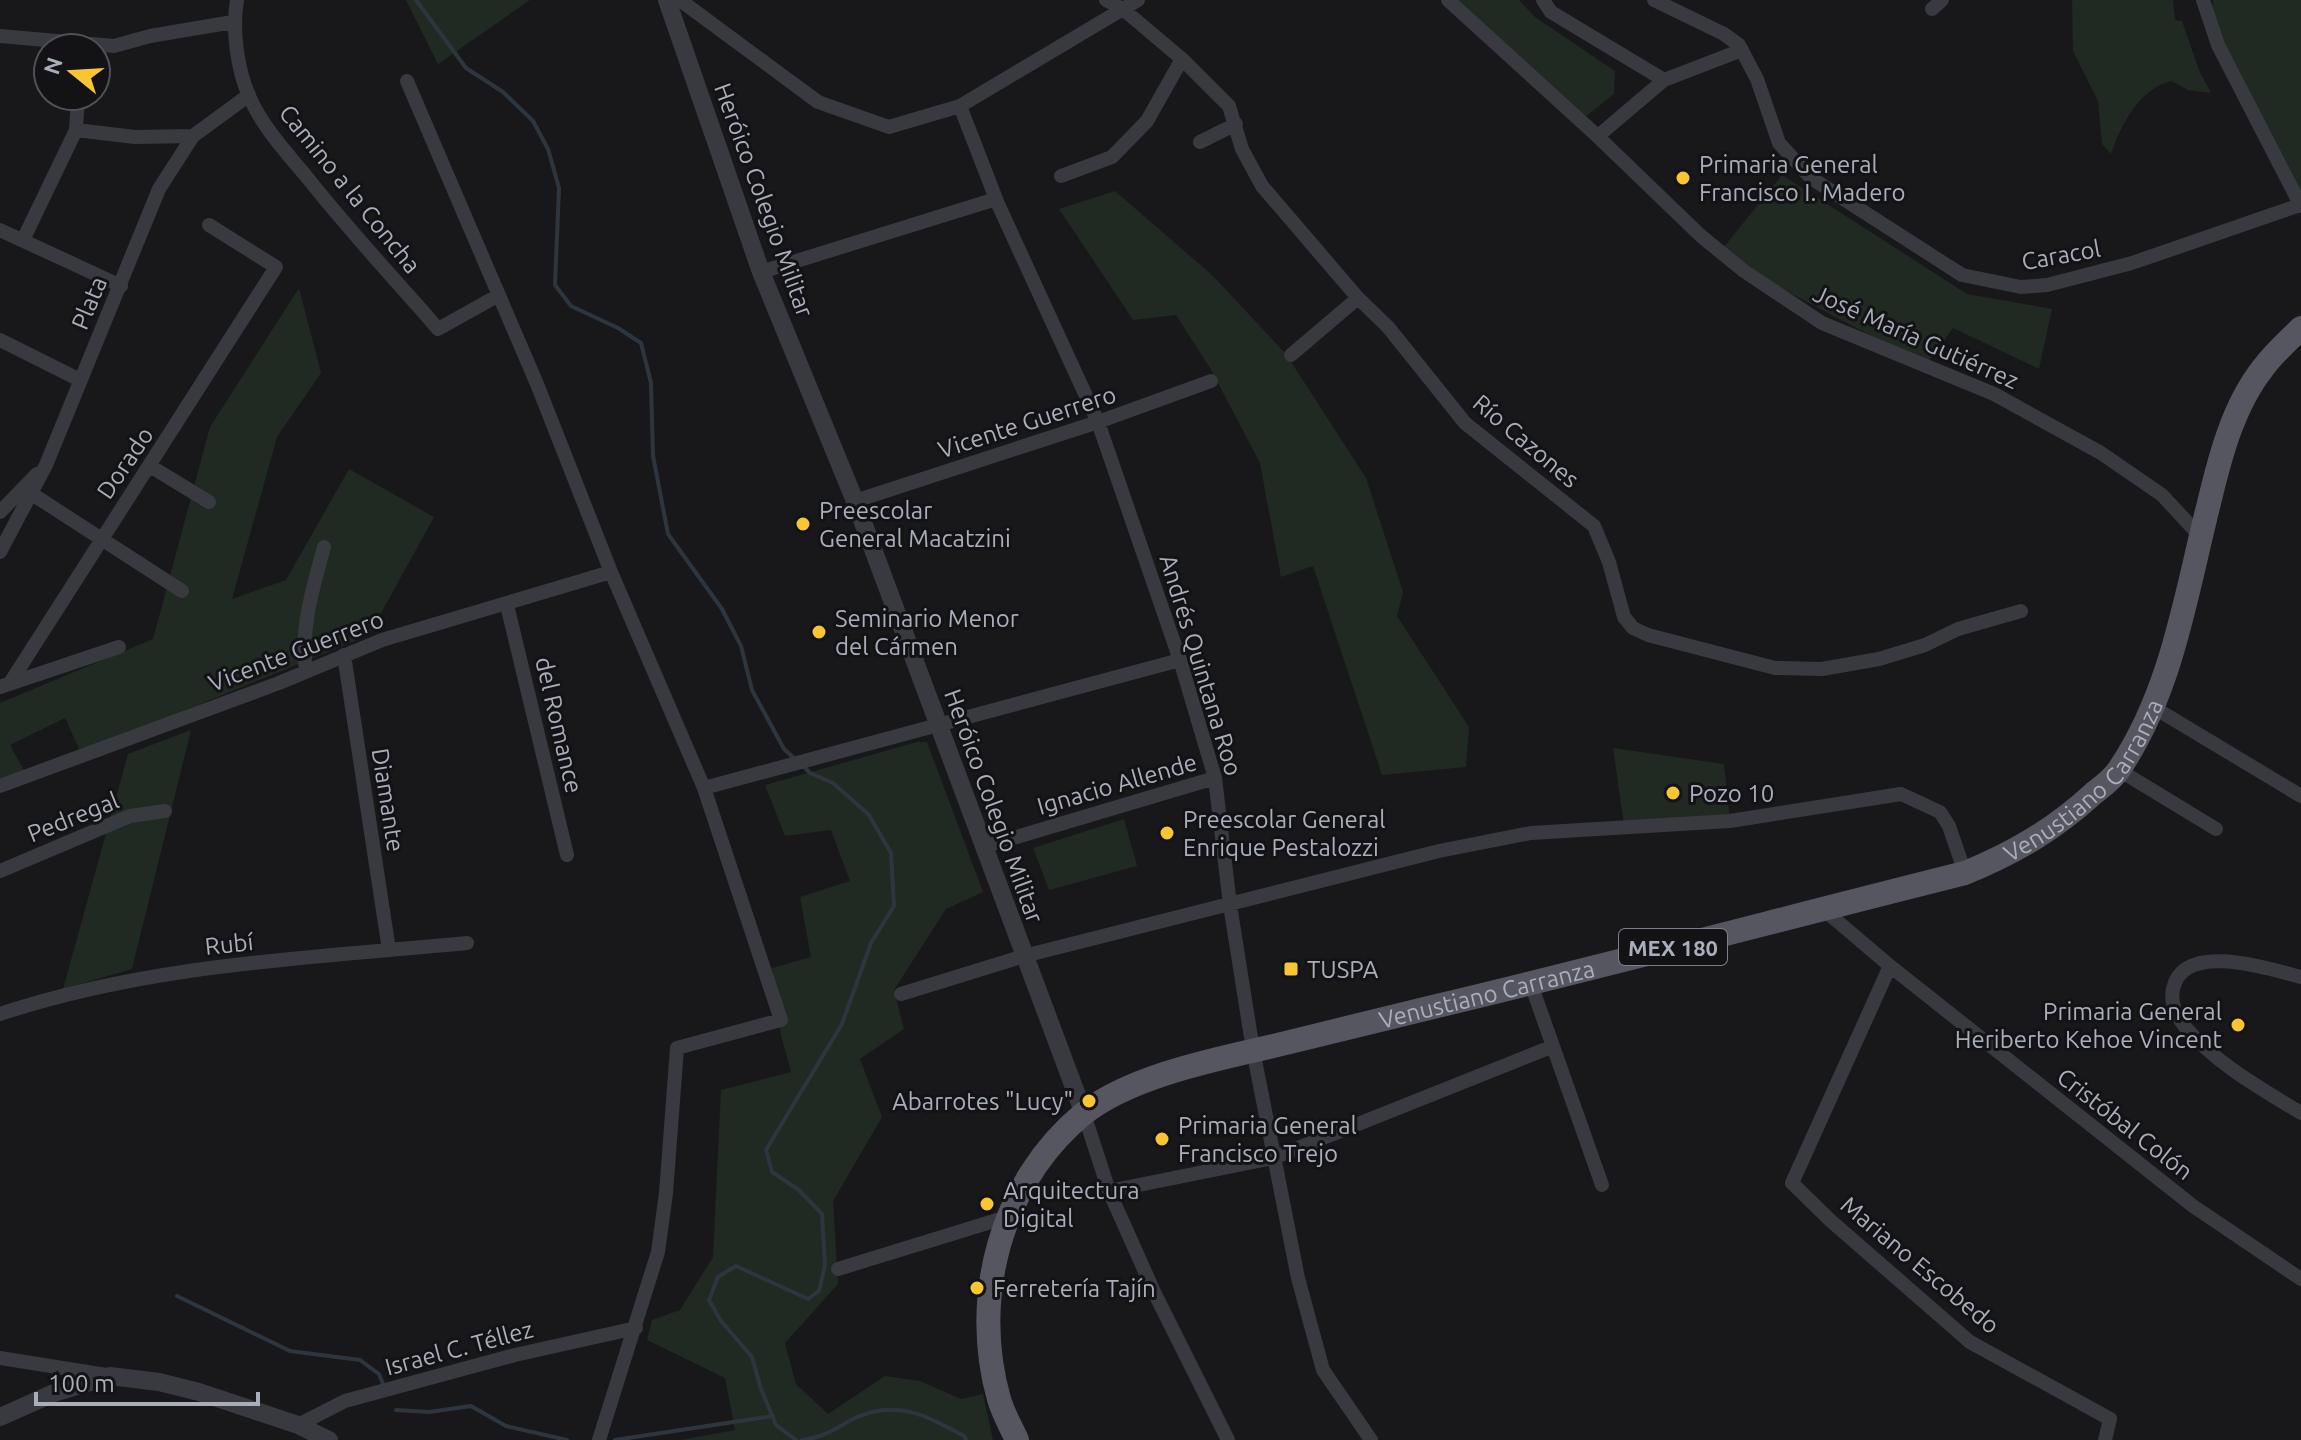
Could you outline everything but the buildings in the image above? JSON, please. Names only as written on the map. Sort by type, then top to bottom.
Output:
[{"type":"main road","name":"Venustiano Carranza","points":[[1017,1440],[1000,1402],[990,1362],[994,1257],[1007,1217],[1039,1160],[1084,1114],[1115,1094],[1199,1062],[1531,984],[1965,873],[2006,856],[2043,835],[2078,809],[2119,770],[2153,707],[2177,639],[2221,456],[2245,399],[2262,369],[2301,328]]},
{"type":"street","name":"Camino a la Concha","points":[[237,0],[233,22],[249,95],[273,136],[438,329],[499,295]]},
{"type":"street","name":"Heróico Colegio Militar","points":[[667,0],[761,272],[855,501],[986,846],[1109,1191],[1155,1294],[1228,1440]]},
{"type":"street","points":[[680,0],[818,102],[889,127],[960,106],[1138,0]]},
{"type":"street","name":"Río Cazones","points":[[1106,0],[1124,10],[1182,59],[1229,106],[1242,149],[1262,186],[1358,298],[1388,327],[1465,423],[1594,526],[1609,562],[1624,617],[1633,628],[1648,635],[1775,668],[1822,669],[1879,659],[1925,645],[1958,629],[2021,611]]},
{"type":"street","name":"José María Gutiérrez","points":[[1448,0],[1598,136],[1701,236],[1744,271],[1822,323],[1994,394],[2101,453],[2162,495],[2200,536]]},
{"type":"street","points":[[1543,0],[1551,12],[1664,80]]},
{"type":"street","name":"Caracol","points":[[1654,0],[1724,34],[1742,50],[1757,79],[1779,143],[1811,178],[1962,275],[2021,287],[2047,285],[2132,263],[2301,206]]},
{"type":"street","points":[[2203,0],[2218,45],[2301,206]]},
{"type":"street","points":[[112,46],[150,36],[233,22]]},
{"type":"street","points":[[0,36],[32,40]]},
{"type":"street","points":[[1598,136],[1664,80],[1742,50]]},
{"type":"street","points":[[1061,176],[1112,157],[1147,121],[1182,59]]},
{"type":"street","points":[[407,81],[537,384],[611,572],[704,788],[781,1020],[677,1048],[666,1193],[658,1252],[599,1440]]},
{"type":"street","name":"Plata","points":[[0,552],[46,465],[159,189],[193,136],[249,95]]},
{"type":"street","name":"Andrés Quintana Roo","points":[[960,106],[996,199],[1098,422],[1180,660],[1215,778],[1230,905],[1253,1050],[1298,1278],[1323,1370],[1371,1440]]},
{"type":"street","points":[[23,240],[76,130],[77,112]]},
{"type":"street","points":[[1200,142],[1236,124]]},
{"type":"street","points":[[76,130],[135,137],[193,136]]},
{"type":"street","points":[[761,272],[996,199]]},
{"type":"street","name":"Dorado","points":[[5,685],[150,466],[276,267],[209,225]]},
{"type":"street","points":[[0,230],[121,286]]},
{"type":"street","points":[[1291,355],[1358,298]]},
{"type":"street","points":[[0,340],[80,380]]},
{"type":"street","name":"Vicente Guerrero","points":[[855,501],[1098,422],[1211,381]]},
{"type":"street","points":[[0,512],[46,465]]},
{"type":"street","points":[[150,466],[209,502]]},
{"type":"street","points":[[32,494],[182,591]]},
{"type":"street","points":[[306,671],[303,651],[308,607],[324,547]]},
{"type":"street","name":"Vicente Guerrero","points":[[0,786],[382,640],[611,572]]},
{"type":"street","name":"del Romance","points":[[507,605],[567,855]]},
{"type":"street","points":[[5,685],[119,647]]},
{"type":"street","name":"Diamante","points":[[344,655],[389,950]]},
{"type":"street","points":[[704,788],[1180,660]]},
{"type":"street","points":[[2153,707],[2301,796]]},
{"type":"street","points":[[2119,770],[2216,829]]},
{"type":"street","name":"Ignacio Allende","points":[[986,846],[1215,778]]},
{"type":"street","points":[[901,994],[1024,956],[1439,851],[1531,833],[1730,821],[1901,794],[1940,812],[1949,826],[1965,873]]},
{"type":"street","name":"Pedregal","points":[[0,871],[130,816],[165,811]]},
{"type":"street","name":"Cristóbal Colón","points":[[1823,909],[1890,966],[2193,1206],[2301,1279]]},
{"type":"street","name":"Rubí","points":[[0,1014],[49,998],[137,978],[235,965],[467,943]]},
{"type":"street","points":[[2301,977],[2261,966],[2224,961],[2197,963],[2176,978],[2172,991],[2173,1007],[2202,1045],[2244,1079],[2301,1113]]},
{"type":"street","name":"Mariano Escobedo","points":[[1890,966],[1792,1183],[1970,1342],[2110,1419],[2105,1440]]},
{"type":"street","points":[[1531,984],[1602,1185]]},
{"type":"street","points":[[1109,1191],[1273,1158],[1551,1047]]},
{"type":"street","points":[[838,1269],[1007,1217]]},
{"type":"street","name":"Israel C. Téllez","points":[[298,1425],[345,1401],[515,1355],[636,1328]]},
{"type":"street","points":[[0,1358],[159,1382],[298,1425],[329,1440]]},
{"type":"street","points":[[0,1417],[54,1393],[110,1376]]},
{"type":"shaded area","points":[[406,0],[530,0],[438,64]]},
{"type":"shaded area","points":[[1453,0],[1519,0],[1535,17],[1615,71],[1614,94],[1579,122]]},
{"type":"shaded area","points":[[2072,0],[2173,0],[2175,20],[2182,21],[2199,70],[2211,93],[2188,90],[2171,81],[2160,85],[2133,110],[2111,154],[2102,144],[2098,101],[2073,51]]},
{"type":"shaded area","points":[[2213,0],[2301,0],[2301,198],[2212,19]]},
{"type":"shaded area","points":[[1782,175],[1967,294],[2052,309],[2039,369],[1953,328],[1926,365],[1747,270],[1723,248]]},
{"type":"shaded area","points":[[1115,191],[1212,275],[1286,354],[1366,478],[1403,592],[1397,616],[1469,727],[1466,767],[1382,775],[1313,566],[1281,577],[1260,463],[1210,368],[1176,315],[1133,320],[1059,209]]},
{"type":"shaded area","points":[[299,288],[321,373],[277,437],[232,599],[286,580],[349,469],[434,517],[369,635],[81,753],[65,718],[10,745],[26,774],[0,783],[0,703],[153,639],[210,427]]},
{"type":"shaded area","points":[[191,730],[132,969],[63,989],[128,754]]},
{"type":"shaded area","points":[[917,742],[927,742],[983,892],[946,909],[894,990],[904,1029],[860,1059],[882,1117],[833,1201],[838,1284],[785,1343],[796,1384],[828,1414],[885,1376],[920,1381],[961,1399],[983,1394],[993,1440],[681,1440],[735,1430],[725,1378],[647,1340],[652,1320],[680,1310],[713,1257],[721,1090],[791,1072],[781,1035],[772,968],[811,957],[800,897],[850,881],[831,830],[785,836],[765,785]]},
{"type":"shaded area","name":"Pozo 10","points":[[1613,748],[1724,764],[1730,821],[1624,825]]},
{"type":"shaded area","points":[[1124,819],[1137,866],[1049,890],[1033,848]]},
{"type":"waterway","points":[[416,0],[466,68],[503,92],[533,121],[548,149],[559,188],[555,285],[571,306],[618,328],[641,343],[651,383],[653,456],[668,534],[722,609],[741,646],[752,690],[784,749],[795,759]]},
{"type":"waterway","points":[[796,1440],[776,1425],[752,1357],[721,1321],[709,1300],[718,1277],[736,1266],[808,1299],[819,1291],[825,1265],[822,1214],[799,1190],[772,1172],[766,1150],[842,1024],[871,943],[894,906],[891,853],[869,815],[833,783],[810,773],[802,765]]},
{"type":"waterway","points":[[177,1296],[290,1351],[360,1360],[379,1374],[383,1384]]},
{"type":"waterway","points":[[396,1410],[429,1412],[471,1406],[506,1426],[567,1440]]},
{"type":"waterway","points":[[802,1440],[823,1435],[853,1419],[883,1410],[924,1416],[964,1436],[966,1440]]},
{"type":"waterway","points":[[615,1440],[773,1416]]},
{"type":"place","name":"Primaria General Francisco I. Madero","points":[[1683,178]]},
{"type":"place","name":"Preescolar General Macatzini","points":[[803,524]]},
{"type":"place","name":"Seminario Menor del Cármen","points":[[819,632]]},
{"type":"place","name":"Pozo 10","points":[[1673,793]]},
{"type":"place","name":"Preescolar General Enrique Pestalozzi","points":[[1167,833]]},
{"type":"place","name":"TUSPA","points":[[1291,969]]},
{"type":"place","name":"Primaria General Heriberto Kehoe Vincent","points":[[2238,1025]]},
{"type":"place","name":"Abarrotes \"Lucy\"","points":[[1089,1101]]},
{"type":"place","name":"Primaria General Francisco Trejo","points":[[1162,1139]]},
{"type":"place","name":"Arquitectura Digital","points":[[987,1204]]},
{"type":"place","name":"Ferretería Tajín","points":[[977,1288]]}]
